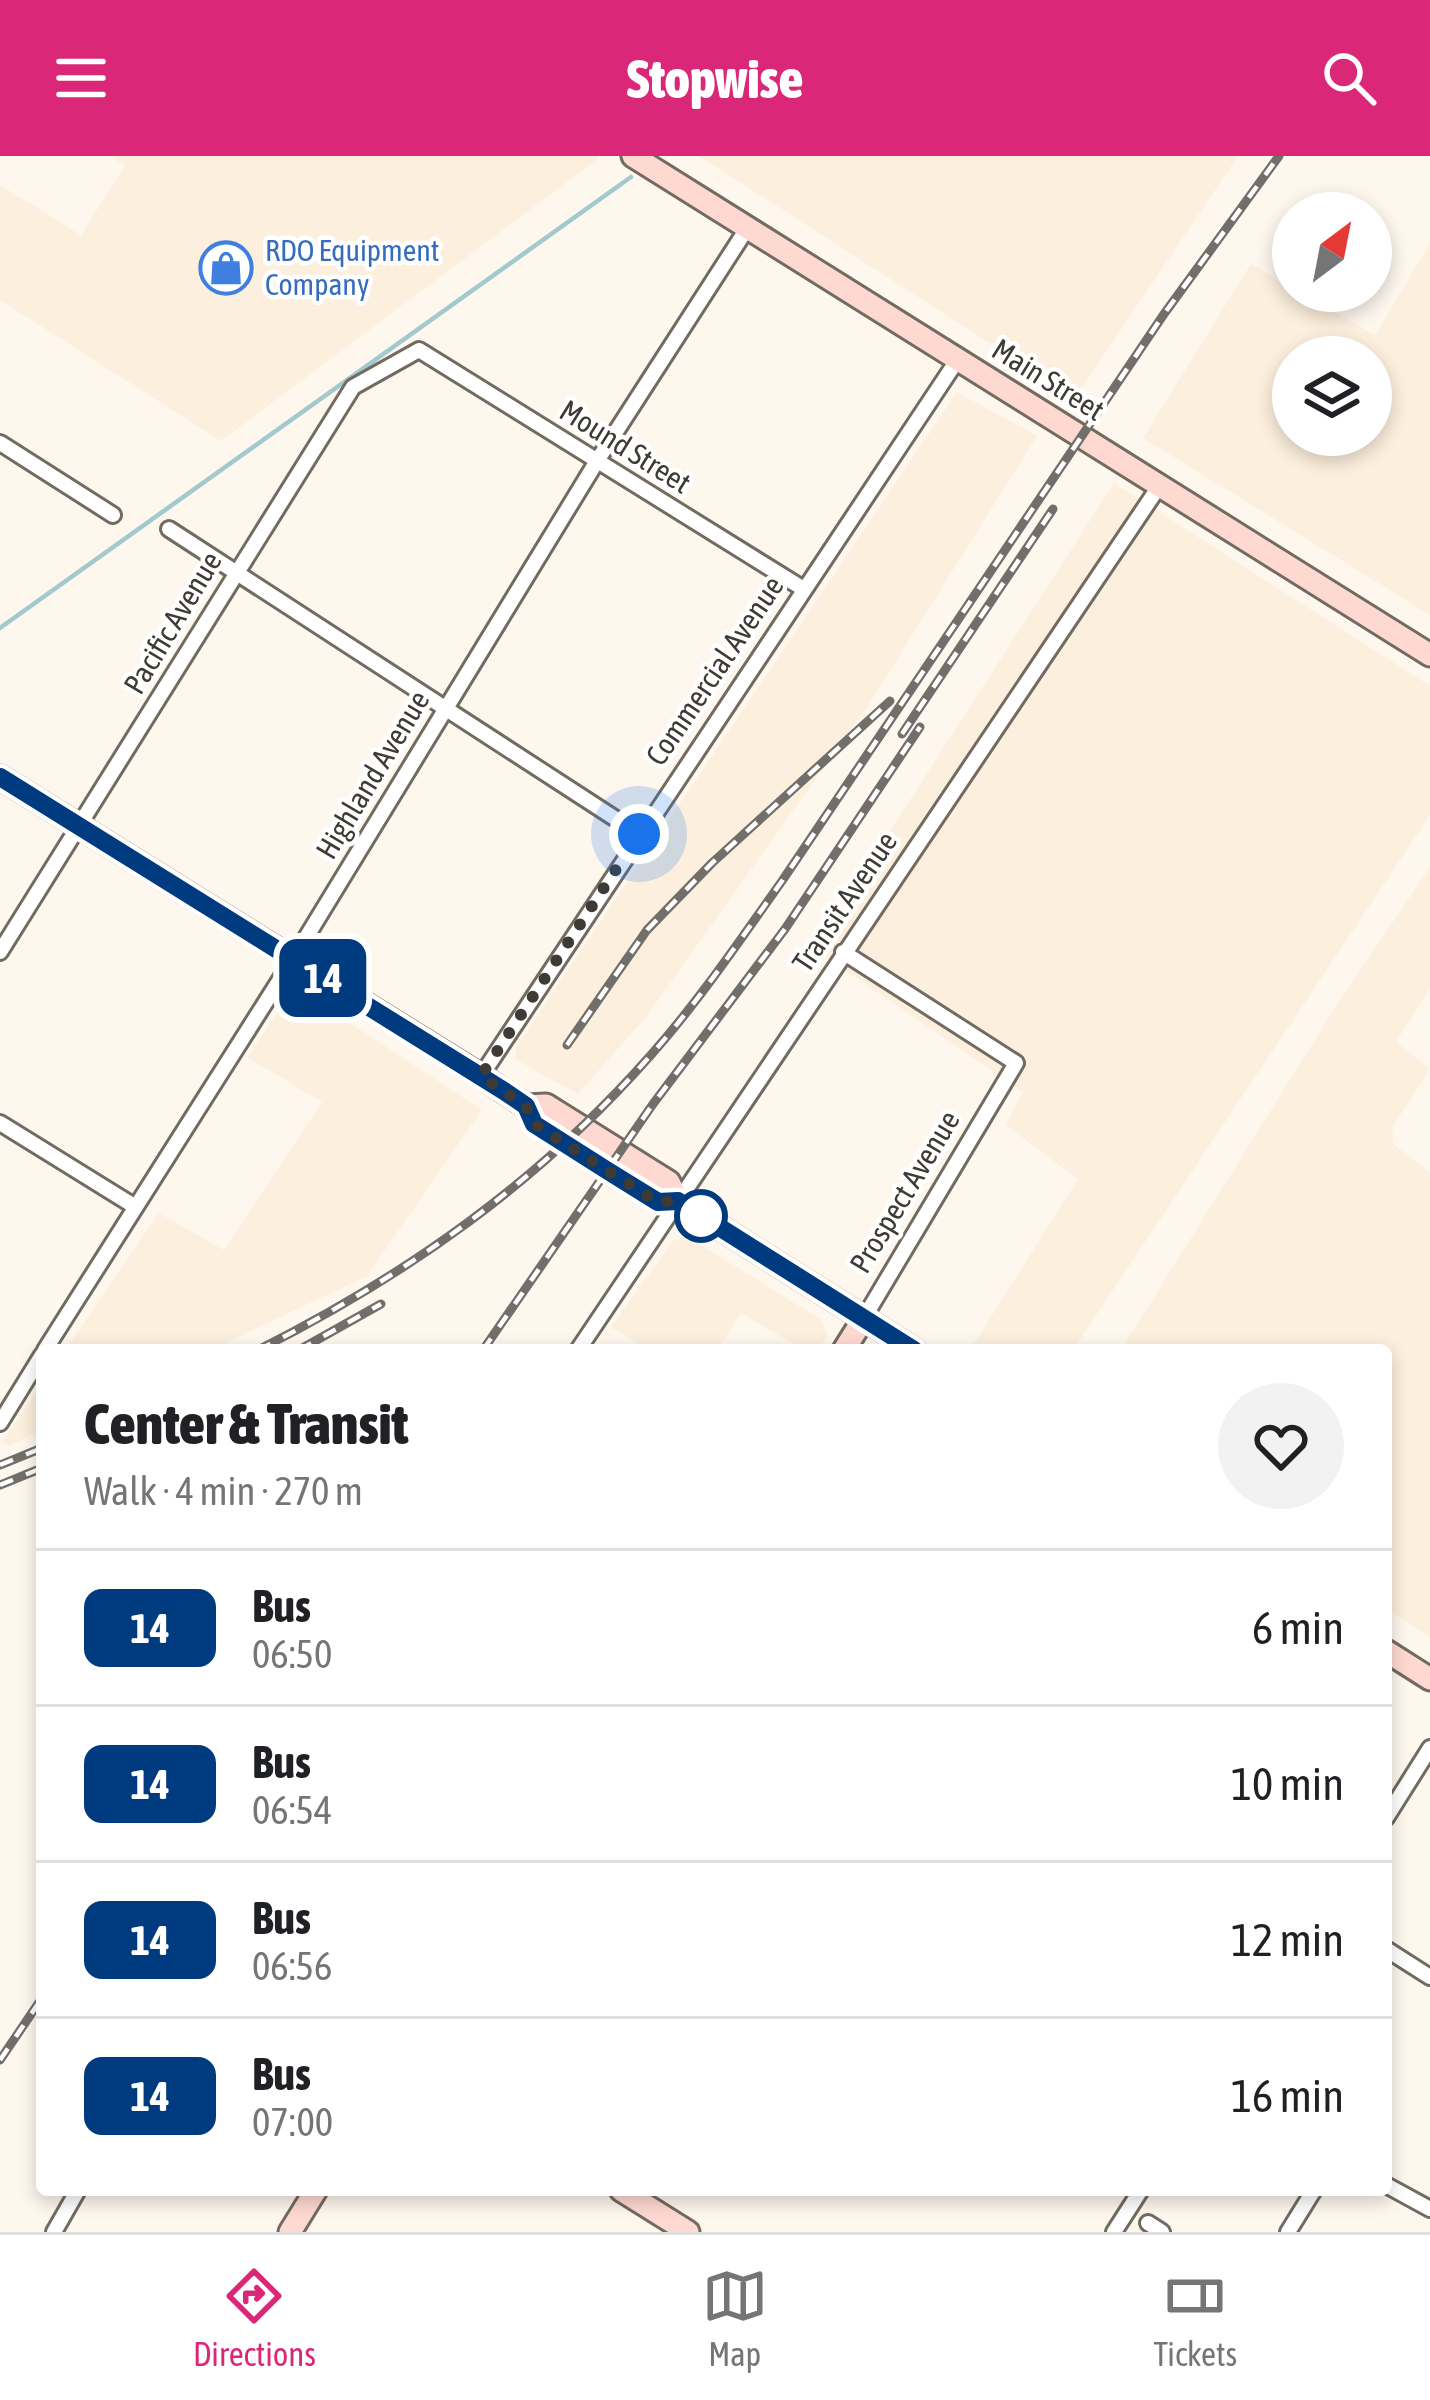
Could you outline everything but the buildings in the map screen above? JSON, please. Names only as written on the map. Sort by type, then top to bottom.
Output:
[{"type":"main road","name":"Main Street","points":[[633,156],[1430,655]]},
{"type":"main road","points":[[0,777],[526,1106],[546,1105],[669,1182],[678,1201],[905,1344]]},
{"type":"main road","name":"Prospect Avenue","points":[[848,1344],[864,1318]]},
{"type":"main road","points":[[1392,1655],[1430,1678]]},
{"type":"main road","points":[[290,2232],[312,2196]]},
{"type":"main road","points":[[631,2196],[688,2232]]},
{"type":"street","name":"Highland Avenue","points":[[50,1344],[293,959],[597,461],[748,227]]},
{"type":"street","name":"Mound Street","points":[[419,350],[802,588]]},
{"type":"street","name":"Pacific Avenue","points":[[0,952],[353,387],[419,350]]},
{"type":"street","name":"Commercial Avenue","points":[[481,1076],[958,359]]},
{"type":"street","points":[[0,443],[112,515]]},
{"type":"street","name":"Transit Avenue","points":[[582,1344],[1160,485]]},
{"type":"street","points":[[169,530],[639,834]]},
{"type":"street","name":"Prospect Avenue","points":[[843,952],[1016,1064],[864,1318]]},
{"type":"street","points":[[0,1123],[134,1206]]},
{"type":"street","name":"Highland Avenue","points":[[0,1423],[36,1366]]},
{"type":"street","points":[[1392,1808],[1430,1748]]},
{"type":"street","points":[[1392,1953],[1430,1977]]},
{"type":"street","points":[[1392,2188],[1430,2209]]},
{"type":"street","points":[[54,2232],[75,2196]]},
{"type":"street","points":[[1114,2232],[1137,2196]]},
{"type":"street","points":[[1288,2232],[1310,2196]]},
{"type":"shaded area","name":"RDO Equipment Company","points":[[111,156],[599,158],[221,441],[0,300],[0,185],[81,235],[125,166]]},
{"type":"shaded area","points":[[699,156],[1238,156],[1075,398]]},
{"type":"shaded area","points":[[1430,243],[1430,615],[1143,438],[1251,264],[1272,276],[1272,312],[1335,312],[1375,335]]},
{"type":"shaded area","points":[[957,392],[1037,436],[869,704],[646,1017],[578,1094],[515,1059],[516,1047]]},
{"type":"shaded area","points":[[1114,483],[1430,686],[1430,815],[1077,1344],[974,1344],[1078,1179],[1006,1125],[1023,1092],[814,949]]},
{"type":"shaded area","points":[[1430,867],[1430,988],[1396,1042],[1430,1069],[1392,1128],[1394,1145],[1430,1172],[1430,1637],[1392,1613],[1392,1344],[1125,1344],[1336,1006]]},
{"type":"shaded area","points":[[306,994],[482,1110],[367,1276],[224,1344],[69,1344],[159,1213],[224,1250],[322,1102],[248,1058],[286,998]]},
{"type":"shaded area","points":[[688,1237],[822,1320],[827,1336],[822,1344],[794,1344],[741,1313],[721,1344],[640,1344],[611,1327],[673,1241]]},
{"type":"shaded area","points":[[36,1393],[36,1433],[9,1446],[2,1442]]},
{"type":"waterway","points":[[0,628],[631,177]]},
{"type":"railway","points":[[269,1344],[418,1257],[516,1185],[607,1102],[668,1035],[782,881],[1164,314],[1279,156]]},
{"type":"railway","points":[[902,734],[1053,509]]},
{"type":"railway","points":[[567,1045],[647,930],[712,863],[890,701]]},
{"type":"railway","points":[[487,1344],[653,1104],[785,929],[920,727]]},
{"type":"railway","points":[[310,1344],[381,1304]]},
{"type":"railway","points":[[0,1465],[36,1450]]},
{"type":"railway","points":[[0,1485],[36,1470]]},
{"type":"railway","points":[[0,2060],[36,2007]]},
{"type":"bus line","name":"14","points":[[0,777],[504,1091],[526,1106],[534,1124],[608,1171],[658,1202],[678,1201],[904,1344]]},
{"type":"place","name":"RDO Equipment Company","points":[[226,268]]},
{"type":"route","points":[[639,834],[481,1076],[526,1106],[534,1124],[658,1202],[678,1201],[709,1220],[701,1216]]}]
